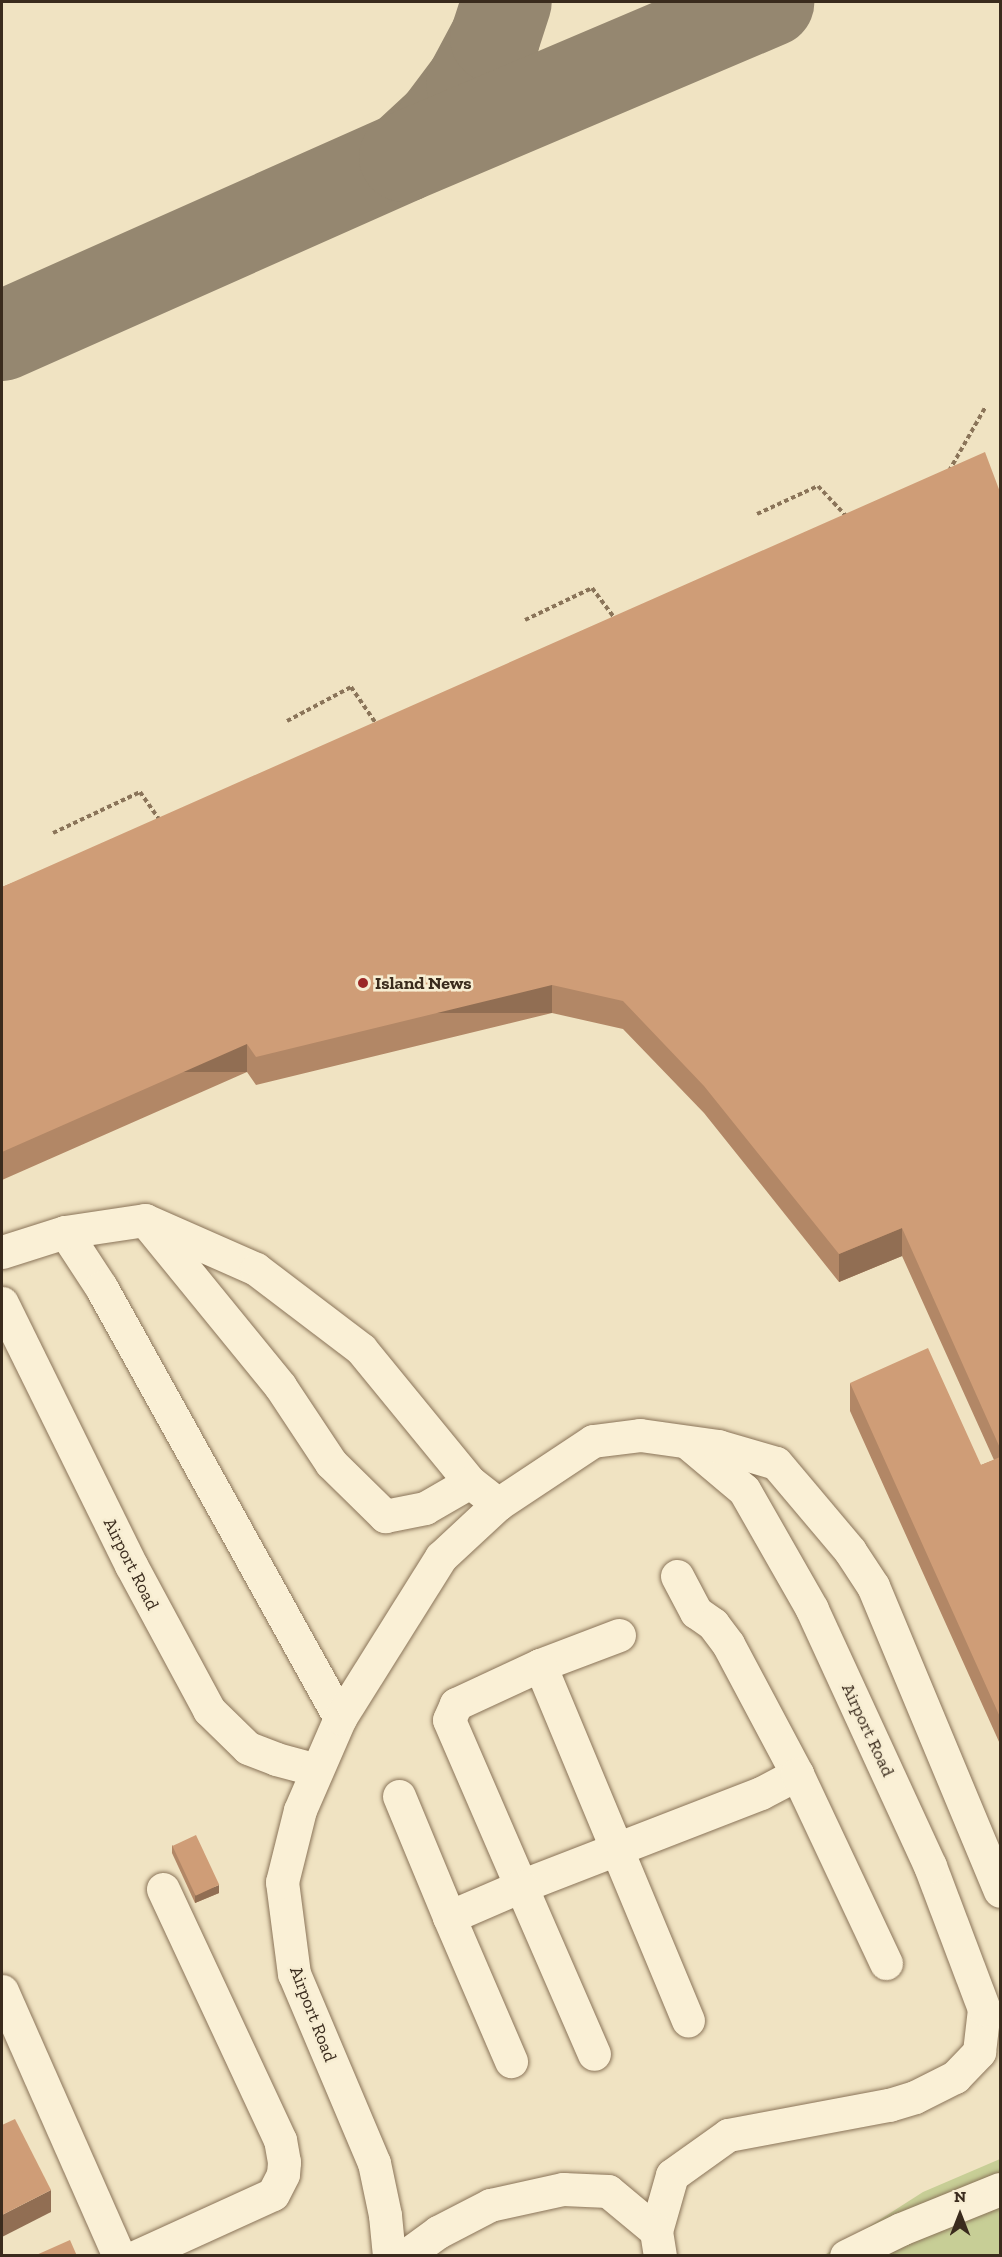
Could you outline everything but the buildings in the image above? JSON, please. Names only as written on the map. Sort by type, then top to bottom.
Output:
[{"type":"street","points":[[145,1220],[280,1386],[331,1462],[385,1516],[425,1508],[470,1482]]},
{"type":"street","points":[[2,1252],[65,1232],[145,1220],[256,1269],[361,1349],[470,1482],[498,1504]]},
{"type":"street","points":[[65,1232],[101,1287],[340,1718]]},
{"type":"street","name":"Airport Road","points":[[2,1303],[131,1565],[209,1710],[248,1748],[276,1759],[317,1770]]},
{"type":"street","name":"Airport Road","points":[[389,2256],[385,2214],[374,2163],[294,1974],[282,1882],[300,1810],[340,1718],[441,1557],[498,1504],[593,1441],[640,1435],[718,1446],[776,1463],[850,1551],[873,1586],[1000,1891]]},
{"type":"street","name":"Airport Road","points":[[658,2243],[672,2175],[728,2135],[889,2105],[915,2097],[955,2077],[990,2041],[984,2009],[930,1866],[812,1609],[744,1490],[686,1442]]},
{"type":"street","points":[[677,1576],[696,1612],[713,1624],[728,1644],[797,1774],[886,1964]]},
{"type":"street","points":[[594,2054],[449,1720],[456,1704],[540,1665],[619,1635]]},
{"type":"street","points":[[540,1665],[688,2020]]},
{"type":"street","points":[[449,1917],[521,1886],[617,1851],[761,1793],[797,1774]]},
{"type":"street","points":[[399,1796],[511,2061]]},
{"type":"street","points":[[151,2253],[273,2194],[283,2174],[284,2162],[280,2140],[163,1889]]},
{"type":"street","points":[[2,1991],[119,2256]]},
{"type":"street","name":"Airport Road","points":[[405,2256],[438,2232],[490,2205],[563,2189],[608,2191],[658,2243]]},
{"type":"street","points":[[846,2256],[901,2229],[1000,2189]]},
{"type":"path","points":[[946,476],[985,408]]},
{"type":"path","points":[[757,514],[818,486],[854,525]]},
{"type":"path","points":[[525,620],[592,588],[623,629]]},
{"type":"path","points":[[287,721],[351,687],[383,734]]},
{"type":"path","points":[[53,833],[140,792],[165,830]]},
{"type":"green space","points":[[1000,2159],[1000,2255],[823,2256],[923,2192]]},
{"type":"taxiway","points":[[411,151],[441,123],[471,83],[495,38],[507,2]]},
{"type":"taxiway","points":[[2,336],[404,157],[769,2]]},
{"type":"place","name":"Island News","points":[[363,983]]}]
